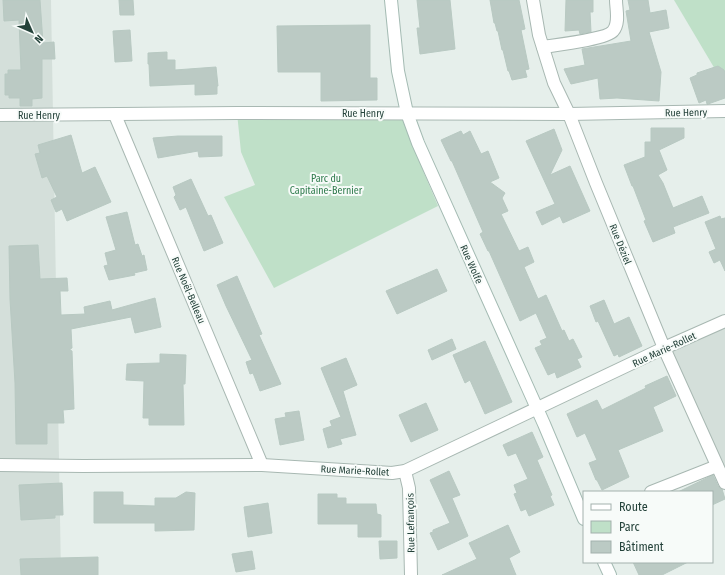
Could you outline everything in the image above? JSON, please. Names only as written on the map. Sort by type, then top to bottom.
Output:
[{"type":"street","name":"Rue Wolfe","points":[[392,0],[398,71],[407,113],[418,143],[583,517]]},
{"type":"street","name":"Rue Déziel","points":[[534,0],[539,35],[554,83],[569,114],[664,348],[725,483]]},
{"type":"street","points":[[543,47],[603,37],[613,32],[617,23],[616,0]]},
{"type":"street","name":"Rue Henry","points":[[0,116],[237,113],[569,114],[725,112]]},
{"type":"street","name":"Rue Noël-Belleau","points":[[115,115],[262,465]]},
{"type":"street","name":"Rue Marie-Rollet","points":[[0,465],[262,465],[392,473],[405,471],[664,348],[725,321]]},
{"type":"street","points":[[654,491],[717,466]]},
{"type":"street","name":"Rue Lefrançois","points":[[405,471],[409,488],[411,575]]},
{"type":"street","points":[[604,563],[610,575]]},
{"type":"shaded area","points":[[0,0],[51,0],[61,575],[0,575]]},
{"type":"shaded area","points":[[725,321],[725,483],[664,348]]},
{"type":"green space","points":[[674,0],[725,0],[725,86]]},
{"type":"green space","name":"Parc du Capitaine-Bernier","points":[[237,113],[406,113],[412,141],[438,206],[274,288],[224,197],[255,185],[241,152]]},
{"type":"building","points":[[3,0],[40,0],[43,43],[54,42],[55,59],[42,59],[42,98],[32,99],[32,106],[20,106],[20,98],[9,98],[9,95],[5,95],[5,74],[8,74],[8,70],[21,70],[19,20],[4,21]]},
{"type":"building","points":[[119,0],[133,0],[134,15],[120,15]]},
{"type":"building","points":[[417,0],[450,0],[455,49],[420,54],[417,28],[420,28]]},
{"type":"building","points":[[490,0],[519,0],[525,29],[521,30],[529,69],[525,70],[527,77],[512,80],[502,50],[498,31],[494,23]]},
{"type":"building","points":[[566,0],[593,0],[593,12],[590,12],[591,32],[580,34],[579,30],[565,31]]},
{"type":"building","points":[[628,0],[648,0],[650,13],[666,10],[669,28],[649,32],[661,72],[659,101],[617,98],[600,99],[598,78],[571,84],[564,69],[585,65],[582,49],[631,41],[626,11],[630,10]]},
{"type":"building","points":[[370,25],[370,78],[377,78],[377,100],[321,101],[321,72],[278,72],[277,26]]},
{"type":"building","points":[[130,30],[132,61],[115,62],[113,31]]},
{"type":"building","points":[[167,52],[167,60],[175,60],[175,70],[216,67],[218,86],[217,94],[195,95],[195,84],[150,86],[148,53]]},
{"type":"building","points":[[718,66],[724,70],[725,73],[725,98],[708,104],[706,100],[699,103],[690,78],[697,75],[697,73]]},
{"type":"building","points":[[651,128],[684,128],[684,138],[659,150],[667,170],[658,175],[663,183],[673,208],[702,196],[709,213],[673,227],[675,233],[653,242],[644,221],[646,220],[624,165],[645,157],[645,142],[651,142]]},
{"type":"building","points":[[554,129],[562,150],[550,175],[570,166],[590,211],[563,223],[560,216],[542,225],[536,212],[555,204],[526,141]]},
{"type":"building","points":[[461,131],[463,135],[470,131],[481,154],[488,151],[499,178],[490,182],[505,193],[502,198],[508,211],[501,214],[519,251],[528,247],[534,262],[524,267],[538,299],[546,295],[562,331],[564,330],[569,341],[573,339],[582,357],[577,359],[581,367],[557,378],[555,372],[548,375],[535,348],[542,345],[540,341],[547,338],[536,313],[520,321],[480,234],[483,232],[452,161],[441,140]]},
{"type":"building","points":[[71,135],[82,173],[95,167],[111,202],[67,221],[62,209],[56,212],[51,200],[57,197],[47,176],[42,178],[35,154],[40,153],[38,145]]},
{"type":"building","points":[[178,136],[222,136],[222,156],[199,157],[198,151],[158,158],[153,138]]},
{"type":"building","points":[[191,179],[208,216],[211,215],[223,243],[204,251],[186,207],[180,210],[174,197],[176,195],[173,187]]},
{"type":"building","points":[[127,212],[135,245],[138,244],[142,256],[144,255],[147,270],[134,273],[135,275],[109,280],[104,266],[108,265],[105,253],[116,250],[106,217]]},
{"type":"building","points":[[720,216],[721,219],[725,218],[725,271],[720,260],[714,263],[709,252],[716,249],[705,222]]},
{"type":"building","points":[[38,245],[40,279],[67,278],[68,291],[60,291],[61,315],[85,314],[84,307],[110,301],[112,310],[155,298],[161,327],[135,333],[131,317],[71,329],[72,348],[70,350],[72,351],[74,409],[63,410],[64,423],[47,423],[47,444],[16,444],[9,246]]},
{"type":"building","points":[[437,269],[447,291],[397,314],[386,291]]},
{"type":"building","points":[[237,276],[262,334],[259,335],[281,384],[260,391],[253,373],[250,374],[246,362],[252,360],[217,285]]},
{"type":"building","points":[[604,300],[614,324],[629,317],[642,346],[619,357],[618,354],[614,356],[598,321],[596,322],[590,306]]},
{"type":"building","points":[[452,339],[456,349],[432,360],[428,350]]},
{"type":"building","points":[[485,341],[512,402],[485,414],[470,380],[465,383],[453,355]]},
{"type":"building","points":[[160,354],[186,355],[185,384],[183,384],[184,425],[149,425],[149,418],[143,418],[144,381],[126,380],[127,364],[160,363]]},
{"type":"building","points":[[346,358],[357,385],[343,391],[356,435],[340,439],[342,444],[328,448],[323,429],[332,426],[330,421],[341,417],[321,368]]},
{"type":"building","points":[[667,376],[676,396],[653,407],[663,431],[618,450],[629,477],[602,490],[589,463],[597,460],[585,433],[577,437],[567,414],[597,400],[602,410],[646,388],[645,386]]},
{"type":"building","points":[[426,403],[438,430],[411,442],[399,415]]},
{"type":"building","points":[[299,411],[304,440],[280,445],[275,419],[286,417],[285,413]]},
{"type":"building","points":[[532,432],[543,457],[537,460],[552,495],[550,496],[554,505],[529,516],[526,509],[521,511],[514,494],[517,493],[514,485],[528,479],[516,453],[508,456],[503,445]]},
{"type":"building","points":[[449,471],[460,495],[452,498],[468,536],[438,550],[430,533],[433,532],[433,530],[450,523],[430,480]]},
{"type":"building","points":[[713,475],[718,486],[722,489],[725,499],[713,505],[713,491],[680,491]]},
{"type":"building","points":[[62,483],[63,515],[55,515],[55,518],[21,520],[19,485]]},
{"type":"building","points":[[94,492],[123,492],[123,505],[155,506],[155,498],[176,498],[186,492],[195,493],[194,530],[155,531],[155,523],[94,523]]},
{"type":"building","points":[[318,494],[337,494],[337,498],[346,498],[346,504],[376,504],[377,514],[381,515],[381,537],[358,537],[358,524],[318,524]]},
{"type":"building","points":[[268,503],[272,533],[248,537],[244,507]]},
{"type":"building","points":[[508,525],[520,552],[509,558],[516,575],[442,575],[477,559],[469,543]]},
{"type":"building","points":[[379,541],[397,541],[397,558],[380,559]]},
{"type":"building","points":[[252,551],[255,569],[236,572],[232,554]]},
{"type":"building","points":[[98,557],[98,575],[21,575],[20,559]]},
{"type":"building","points":[[633,563],[686,563],[662,575],[639,575]]}]
